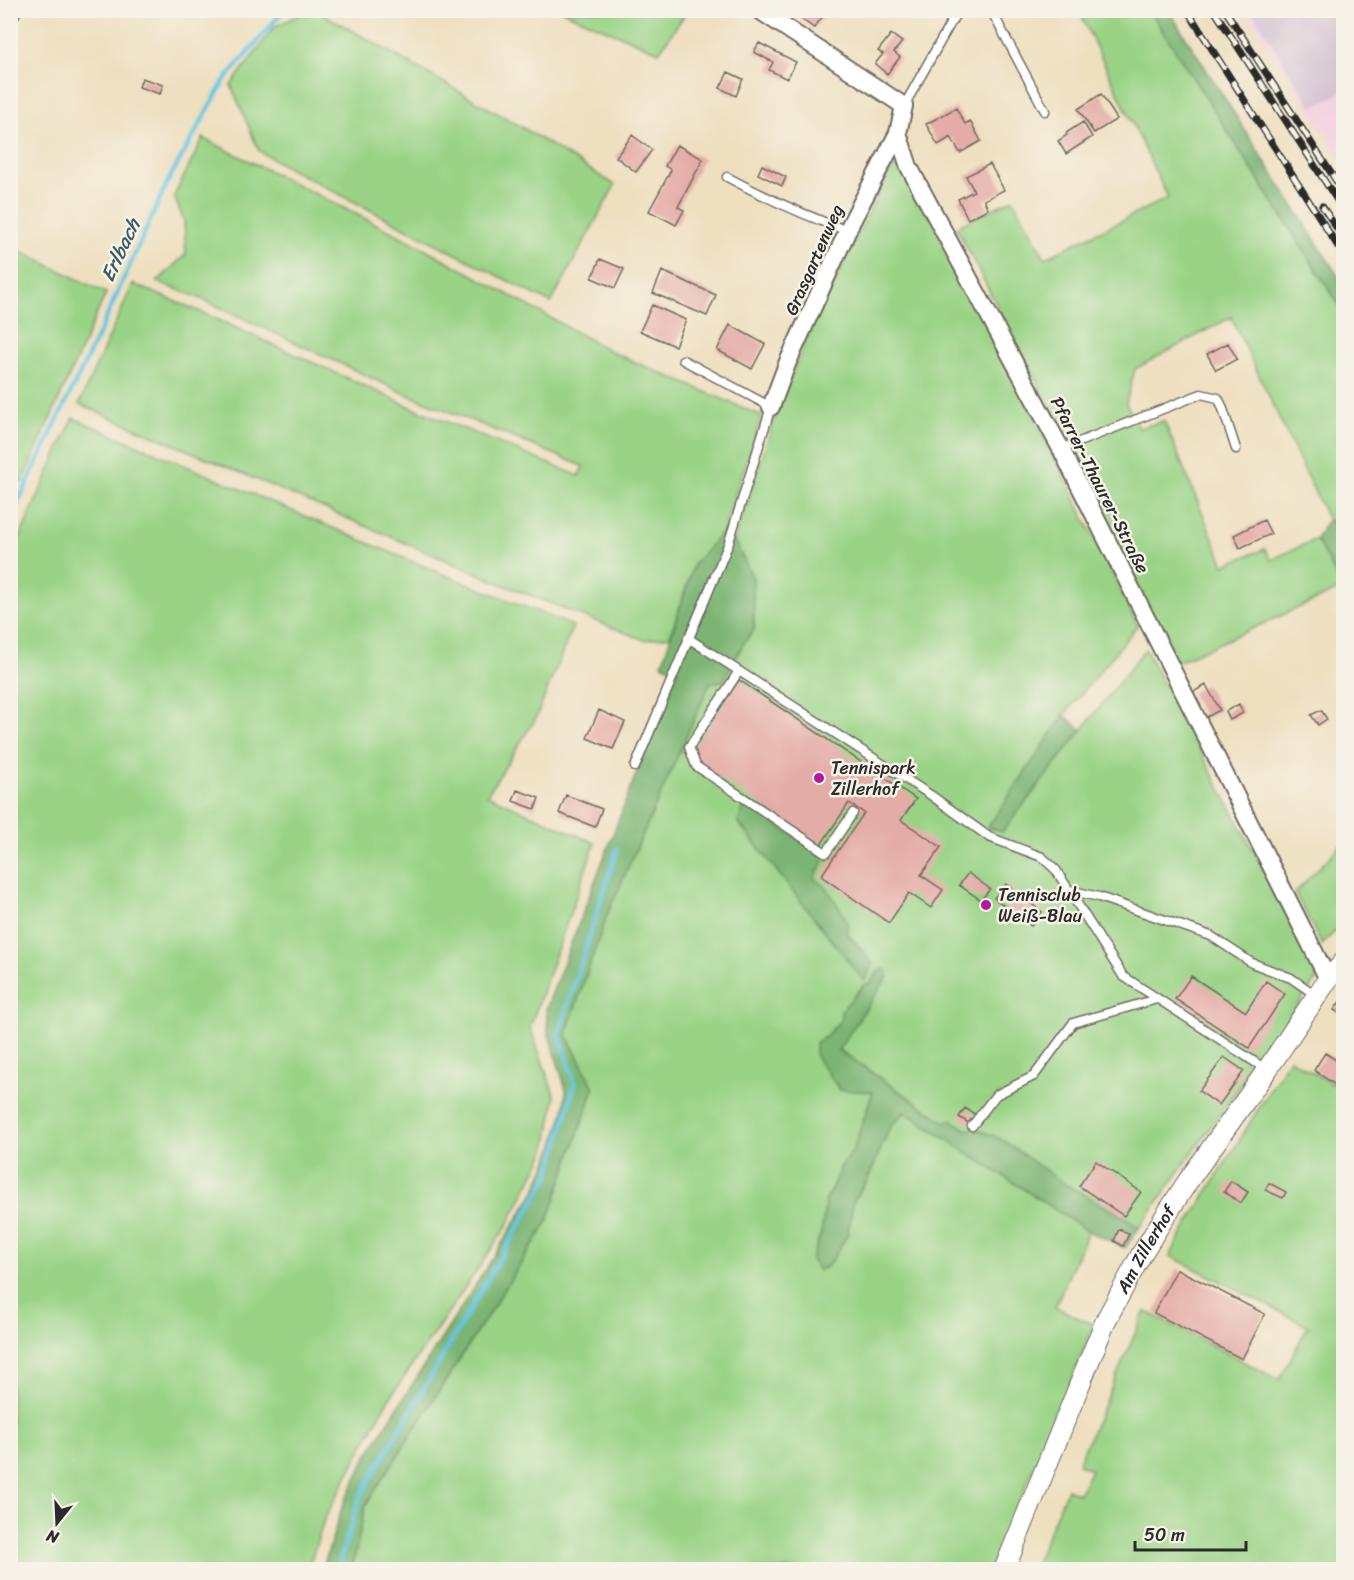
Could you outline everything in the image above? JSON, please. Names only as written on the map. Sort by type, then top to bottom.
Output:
[{"type":"street","points":[[759,10],[904,106],[898,133]]},
{"type":"street","name":"Grasgartenweg","points":[[771,407],[848,231],[898,133]]},
{"type":"street","name":"Pfarrer-Thaurer-Straße","points":[[898,133],[909,167],[1061,449],[1328,979]]},
{"type":"street","name":"Am Zillerhof","points":[[1004,1569],[1106,1320],[1156,1228],[1268,1070],[1328,979],[1344,962]]},
{"type":"lane","points":[[904,106],[958,10]]},
{"type":"lane","points":[[991,10],[1045,111]]},
{"type":"lane","points":[[727,177],[804,215],[848,231]]},
{"type":"lane","points":[[635,767],[728,545],[771,407],[683,360]]},
{"type":"lane","points":[[1061,449],[1201,394],[1218,398],[1236,449]]},
{"type":"lane","points":[[688,638],[932,796],[988,837],[1042,857],[1056,870],[1123,976],[1268,1070]]},
{"type":"lane","points":[[739,671],[689,747],[696,766],[826,853],[853,813]]},
{"type":"lane","points":[[1069,890],[1099,897],[1210,936],[1252,963],[1291,978],[1317,996]]},
{"type":"lane","points":[[972,1126],[996,1095],[1034,1076],[1073,1023],[1157,999]]},
{"type":"shaded area","points":[[1246,11],[1343,11],[1343,163]]},
{"type":"shaded area","points":[[1252,11],[1343,11],[1343,91],[1312,107]]},
{"type":"green space","points":[[308,11],[318,11],[518,125],[615,185],[551,303],[259,151],[231,85],[275,26]]},
{"type":"green space","points":[[562,11],[687,11],[659,52]]},
{"type":"green space","points":[[1079,11],[1150,11],[1343,311],[1343,527],[1328,520],[1231,317],[1135,369],[1126,403],[1139,428],[1164,421],[1224,565],[1265,549],[1271,560],[1316,539],[1343,588],[1175,663],[1079,463],[956,227],[1013,199],[1045,258],[1168,198]]},
{"type":"green space","points":[[1150,11],[1169,11],[1343,284],[1343,311]]},
{"type":"green space","points":[[203,138],[420,246],[614,353],[762,416],[723,531],[694,564],[670,636],[644,640],[504,585],[79,404],[133,284],[201,312],[413,408],[579,476],[583,466],[404,393],[195,296],[157,282],[186,254],[184,221],[174,196]]},
{"type":"green space","points":[[909,167],[1138,625],[1064,715],[1002,832],[1145,649],[1320,974],[1139,1228],[1126,1218],[950,1120],[945,1122],[838,1049],[888,976],[879,971],[870,984],[865,984],[841,1011],[841,1020],[825,1037],[815,1043],[840,1090],[873,1091],[853,1151],[842,1165],[826,1200],[821,1233],[811,1260],[847,1236],[854,1199],[867,1181],[890,1127],[905,1112],[1088,1231],[1055,1307],[1094,1325],[991,1569],[352,1570],[365,1506],[547,1223],[594,1088],[566,1034],[607,914],[710,683],[723,680],[745,641],[754,630],[753,578],[734,541],[777,411],[809,333],[891,168]],"holes":[[[746,804],[829,891],[847,933],[873,964],[738,822]]]},
{"type":"green space","points":[[10,246],[106,293],[22,482],[11,474]]},
{"type":"green space","points":[[73,418],[413,562],[573,626],[536,718],[487,795],[595,843],[530,1027],[555,1097],[546,1150],[507,1226],[385,1405],[324,1520],[308,1569],[11,1569],[11,562]]},
{"type":"green space","points":[[1328,520],[1343,527],[1343,588],[1316,539]]},
{"type":"green space","points":[[723,531],[734,541],[753,578],[754,630],[745,641],[723,681],[710,683],[607,915],[566,1034],[594,1088],[547,1223],[365,1506],[352,1569],[322,1570],[343,1505],[368,1454],[534,1193],[552,1151],[564,1112],[566,1090],[548,1031],[546,1009],[678,671],[662,664],[694,564]]},
{"type":"green space","points":[[1064,715],[1082,730],[1002,832],[988,827]]},
{"type":"green space","points":[[745,804],[811,848],[824,861],[814,877],[829,891],[848,922],[847,933],[873,964],[864,981],[738,822]]},
{"type":"green space","points":[[1343,843],[1343,922],[1322,945],[1295,893]]},
{"type":"green space","points":[[885,969],[888,976],[838,1050],[945,1122],[950,1120],[967,1130],[974,1128],[1001,1139],[1068,1186],[1126,1218],[1139,1228],[1125,1248],[1088,1231],[905,1112],[890,1127],[867,1181],[854,1199],[847,1236],[828,1266],[819,1270],[811,1260],[821,1233],[826,1200],[842,1165],[853,1151],[873,1092],[840,1090],[815,1055],[815,1043],[825,1037],[841,1020],[841,1011],[865,984],[870,984],[879,971]]},
{"type":"green space","points":[[1289,1059],[1343,1090],[1343,1569],[1033,1570],[1067,1489],[1079,1494],[1091,1470],[1078,1464],[1145,1311],[1279,1380],[1308,1326],[1170,1256]]},
{"type":"building","points":[[801,10],[827,11],[814,28],[797,16]]},
{"type":"building","points":[[891,34],[902,42],[894,52],[900,57],[887,74],[875,64],[883,54],[878,51]]},
{"type":"building","points":[[759,43],[796,62],[787,79],[769,70],[773,62],[754,52]]},
{"type":"building","points":[[728,72],[743,79],[736,96],[720,88]]},
{"type":"building","points":[[142,78],[163,85],[160,94],[139,87]]},
{"type":"building","points":[[1101,94],[1117,119],[1094,133],[1078,109]]},
{"type":"building","points":[[956,108],[965,124],[970,121],[981,141],[960,153],[951,137],[938,145],[926,124]]},
{"type":"building","points":[[1083,122],[1092,137],[1066,154],[1058,141]]},
{"type":"building","points":[[632,135],[652,150],[636,172],[616,157]]},
{"type":"building","points":[[677,145],[703,159],[678,207],[684,210],[676,225],[649,211],[671,170],[665,166]]},
{"type":"building","points":[[990,164],[1004,190],[984,200],[988,209],[968,219],[958,199],[974,191],[966,176]]},
{"type":"building","points":[[762,165],[786,177],[782,186],[758,174]]},
{"type":"building","points":[[600,259],[624,269],[615,288],[592,278]]},
{"type":"building","points":[[662,271],[716,295],[707,316],[653,293]]},
{"type":"building","points":[[652,305],[686,320],[675,346],[640,331]]},
{"type":"building","points":[[730,325],[765,344],[752,369],[717,350]]},
{"type":"building","points":[[1228,343],[1237,359],[1216,370],[1207,354]]},
{"type":"building","points":[[1264,520],[1271,534],[1240,548],[1234,535]]},
{"type":"building","points":[[739,680],[916,799],[901,820],[941,847],[921,875],[943,890],[931,908],[909,893],[889,923],[821,876],[864,813],[849,803],[820,846],[696,762],[692,749]]},
{"type":"building","points":[[1206,685],[1220,710],[1205,718],[1191,693]]},
{"type":"building","points":[[1239,704],[1243,713],[1230,720],[1226,711]]},
{"type":"building","points":[[599,710],[625,722],[613,749],[587,738]]},
{"type":"building","points":[[1321,710],[1327,719],[1318,725],[1311,715]]},
{"type":"building","points":[[517,790],[539,798],[535,809],[513,801]]},
{"type":"building","points":[[566,795],[602,809],[595,827],[559,813]]},
{"type":"building","points":[[968,873],[990,889],[981,900],[959,885]]},
{"type":"building","points":[[1006,884],[1042,912],[1031,926],[994,898]]},
{"type":"building","points":[[1191,976],[1246,1012],[1266,981],[1285,994],[1249,1048],[1175,999]]},
{"type":"building","points":[[1344,996],[1344,1016],[1334,1010]]},
{"type":"building","points":[[1325,1053],[1344,1065],[1344,1086],[1341,1089],[1314,1070]]},
{"type":"building","points":[[1224,1057],[1244,1071],[1219,1105],[1199,1091]]},
{"type":"building","points":[[965,1108],[976,1115],[970,1124],[959,1117]]},
{"type":"building","points":[[1096,1161],[1141,1192],[1124,1216],[1079,1186]]},
{"type":"building","points":[[1231,1181],[1248,1192],[1241,1203],[1224,1192]]},
{"type":"building","points":[[1269,1183],[1286,1192],[1283,1198],[1265,1190]]},
{"type":"building","points":[[1119,1229],[1129,1234],[1123,1246],[1114,1241]]},
{"type":"building","points":[[1177,1269],[1265,1314],[1242,1359],[1154,1313]]},
{"type":"waterway","name":"Erlbach","points":[[10,519],[102,327],[167,183],[224,81],[284,10]]},
{"type":"waterway","points":[[337,1570],[360,1497],[549,1175],[575,1083],[559,1033],[617,849]]},
{"type":"railway","points":[[1187,10],[1344,256]]},
{"type":"railway","points":[[1214,10],[1344,211]]},
{"type":"railway","points":[[1225,10],[1344,193]]},
{"type":"railway","points":[[1322,206],[1344,239]]},
{"type":"place","name":"Tennispark Zillerhof","points":[[819,778]]},
{"type":"place","name":"Tennisclub Weiß-Blau","points":[[986,905]]}]
